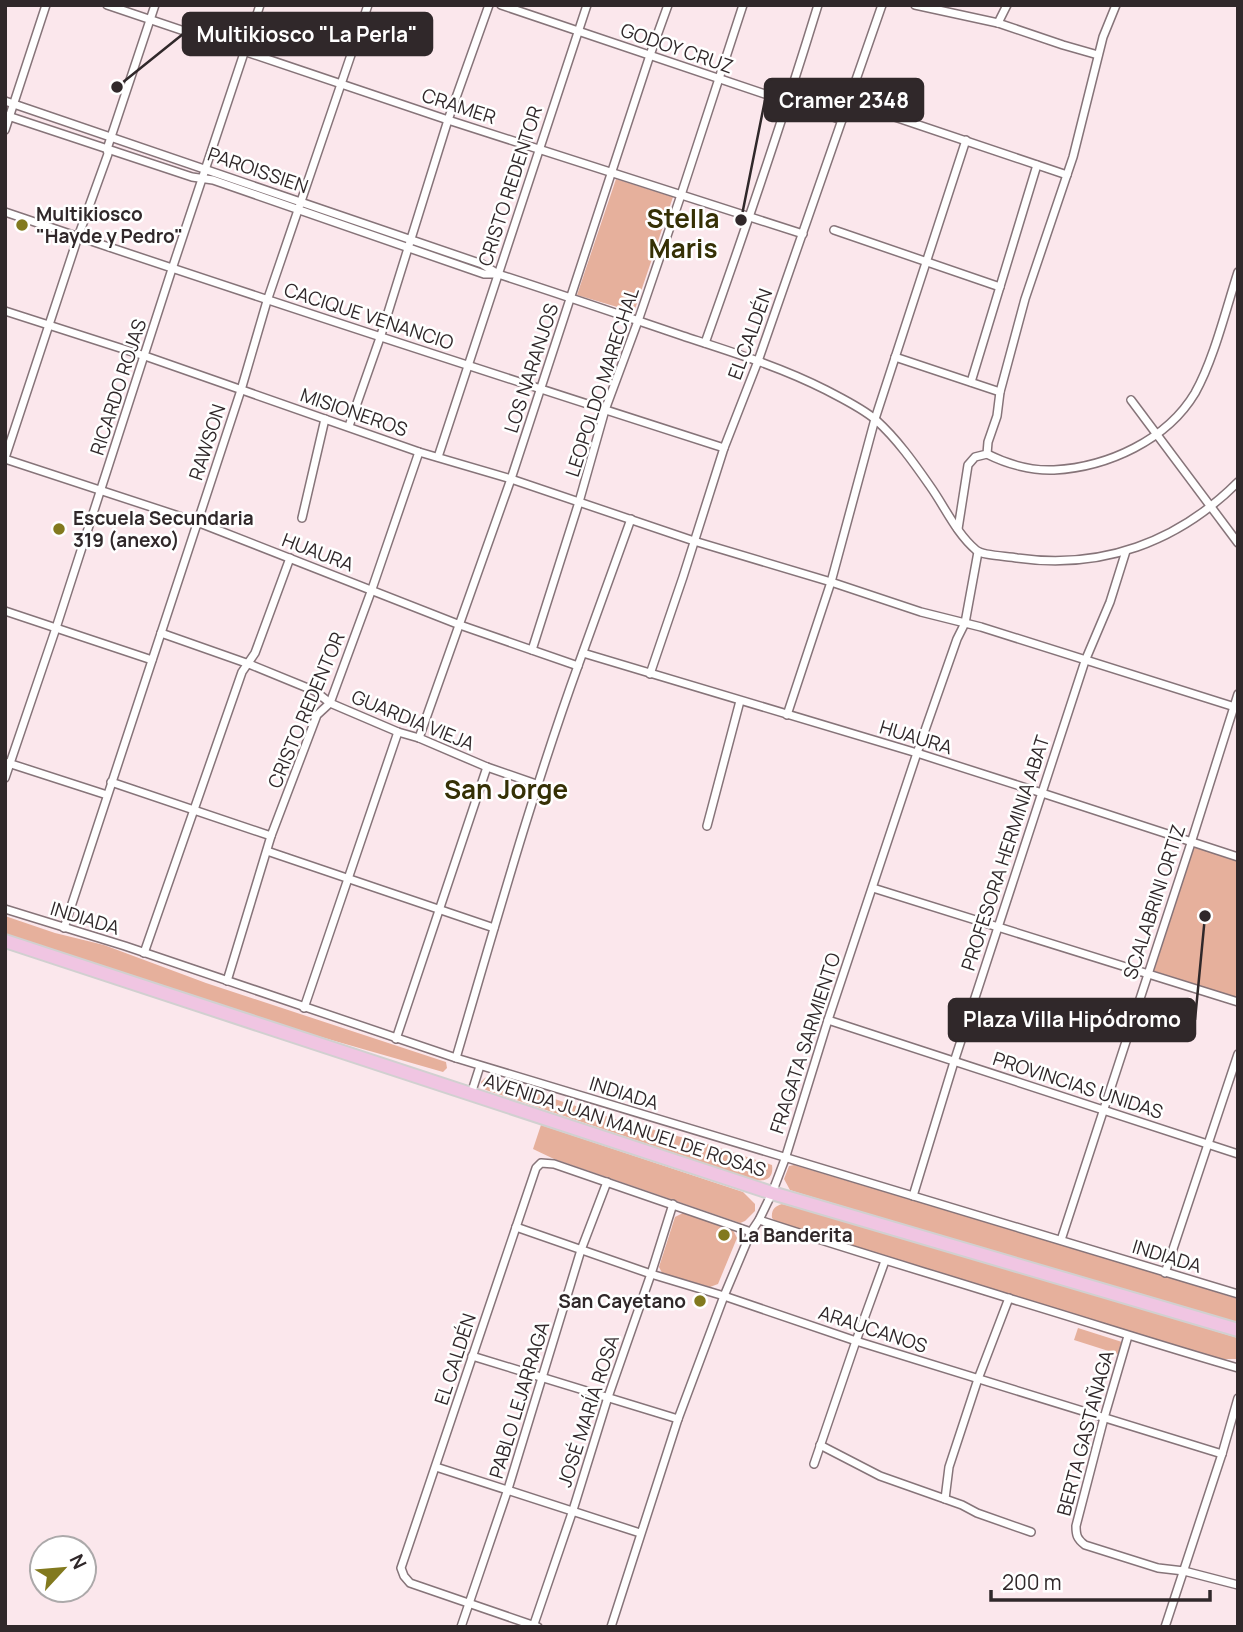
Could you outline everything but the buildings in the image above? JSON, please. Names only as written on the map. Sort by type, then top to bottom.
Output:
[{"type":"main road","name":"AVENIDA JUAN MANUEL DE ROSAS","points":[[5,941],[772,1193],[1238,1330]]},
{"type":"street","points":[[5,130],[46,5]]},
{"type":"street","name":"CRAMER","points":[[107,5],[448,120],[803,234]]},
{"type":"street","points":[[5,458],[108,154],[107,149],[155,5]]},
{"type":"street","name":"RICARDO ROJAS","points":[[5,778],[8,762],[57,628],[260,5]]},
{"type":"street","name":"RAWSON","points":[[64,928],[241,390],[267,301],[368,5]]},
{"type":"street","points":[[349,426],[381,335],[448,120],[489,5]]},
{"type":"street","name":"GODOY CRUZ","points":[[501,5],[842,120]]},
{"type":"street","name":"CRISTO REDENTOR","points":[[438,457],[587,5]]},
{"type":"street","name":"LOS NARANJOS","points":[[419,738],[512,479],[668,5]]},
{"type":"street","name":"LEOPOLDO MARECHAL","points":[[532,650],[605,410],[681,195],[743,5]]},
{"type":"street","points":[[705,343],[750,217],[818,5]]},
{"type":"street","name":"EL CALDÉN","points":[[650,674],[724,448],[758,361],[882,5]]},
{"type":"street","points":[[915,5],[998,23],[1098,55]]},
{"type":"street","points":[[998,23],[1007,5]]},
{"type":"street","points":[[987,454],[1000,392],[1026,299],[1073,157],[1103,37],[1116,5]]},
{"type":"street","name":"PAROISSIEN","points":[[5,101],[205,169],[300,206]]},
{"type":"street","points":[[877,111],[1067,175]]},
{"type":"street","name":"PAROISSIEN","points":[[8,115],[192,177],[214,180],[300,206],[409,243],[484,274],[498,274],[758,361],[825,390],[875,419],[922,475],[978,552]]},
{"type":"street","points":[[787,715],[831,582],[875,419],[966,140]]},
{"type":"street","points":[[971,382],[1037,165]]},
{"type":"street","name":"CACIQUE VENANCIO","points":[[5,212],[267,301],[381,335],[724,448]]},
{"type":"street","points":[[834,230],[1000,287]]},
{"type":"street","points":[[958,528],[968,465],[975,457],[987,454],[1027,468],[1053,470],[1092,465],[1127,452],[1157,435],[1195,393],[1238,272]]},
{"type":"street","name":"MISIONEROS","points":[[5,310],[419,452],[512,479],[694,541],[921,612],[965,623]]},
{"type":"street","points":[[895,357],[1000,392]]},
{"type":"street","points":[[1132,400],[1238,543]]},
{"type":"street","points":[[302,518],[325,419]]},
{"type":"street","name":"CRISTO REDENTOR","points":[[227,981],[271,836],[317,716],[330,703],[419,452]]},
{"type":"street","name":"HUAURA","points":[[5,458],[197,522],[460,625],[578,666]]},
{"type":"street","points":[[978,552],[1039,561],[1082,559],[1126,551],[1187,524],[1211,507],[1238,482]]},
{"type":"street","points":[[456,1058],[539,785],[631,519]]},
{"type":"street","name":"PROFESORA HERMINIA ABAT","points":[[913,1196],[1085,661],[1110,603],[1126,551]]},
{"type":"street","name":"FRAGATA SARMIENTO","points":[[611,1627],[678,1419],[724,1296],[785,1159],[917,753],[965,623],[978,552]]},
{"type":"street","points":[[144,953],[242,672],[255,653],[290,558]]},
{"type":"street","points":[[5,611],[152,660]]},
{"type":"street","points":[[965,623],[1236,708]]},
{"type":"street","name":"GUARDIA VIEJA","points":[[161,633],[249,664],[315,691],[330,703],[398,732],[539,785]]},
{"type":"street","name":"HUAURA","points":[[583,653],[917,753],[1238,857]]},
{"type":"street","name":"SCALABRINI ORTIZ","points":[[1061,1240],[1236,708],[1238,694]]},
{"type":"street","points":[[706,826],[740,701]]},
{"type":"street","points":[[304,1008],[398,732]]},
{"type":"street","points":[[8,762],[107,796]]},
{"type":"street","points":[[396,1038],[487,767]]},
{"type":"street","points":[[111,782],[271,836]]},
{"type":"street","points":[[267,851],[494,928]]},
{"type":"street","points":[[873,888],[1238,1002]]},
{"type":"street","name":"INDIADA","points":[[5,909],[480,1066],[1238,1294]]},
{"type":"street","name":"PROVINCIAS UNIDAS","points":[[828,1020],[1238,1153]]},
{"type":"street","points":[[1165,1273],[1238,1054]]},
{"type":"street","points":[[471,1094],[480,1066]]},
{"type":"street","name":"EL CALDÉN","points":[[468,1602],[410,1583],[401,1568],[536,1168],[541,1163],[554,1164],[607,1182]]},
{"type":"street","points":[[607,1182],[751,1232]]},
{"type":"street","name":"PABLO LEJARRAGA","points":[[461,1627],[544,1377],[581,1250],[607,1182]]},
{"type":"street","name":"JOSÉ MARÍA ROSA","points":[[535,1626],[673,1204]]},
{"type":"street","points":[[759,1220],[1238,1368]]},
{"type":"street","name":"ARAUCANOS","points":[[516,1227],[856,1341],[1222,1454]]},
{"type":"street","points":[[814,1464],[885,1261]]},
{"type":"street","points":[[945,1499],[949,1467],[978,1378],[1009,1298]]},
{"type":"street","name":"BERTA GASTAÑAGA","points":[[1128,1336],[1104,1418],[1076,1535],[1085,1545],[1158,1568],[1184,1571],[1238,1585]]},
{"type":"street","points":[[472,1356],[678,1419]]},
{"type":"street","points":[[1165,1627],[1238,1398]]},
{"type":"street","points":[[820,1445],[880,1476],[1031,1531]]},
{"type":"street","points":[[436,1467],[640,1533]]},
{"type":"street","points":[[468,1602],[535,1626]]},
{"type":"shaded area","points":[[616,179],[673,197],[634,312],[577,295]]},
{"type":"shaded area","points":[[1194,846],[1238,861],[1238,998],[1154,971]]},
{"type":"shaded area","points":[[5,916],[55,933],[104,945],[206,983],[446,1062],[447,1068],[443,1072],[307,1033],[5,934]]},
{"type":"shaded area","points":[[488,1077],[621,1121],[772,1165],[772,1173],[766,1180],[755,1180],[486,1090],[481,1082]]},
{"type":"shaded area","points":[[541,1125],[743,1192],[755,1204],[755,1211],[740,1223],[554,1159],[533,1149]]},
{"type":"shaded area","points":[[794,1165],[1238,1299],[1238,1323],[1173,1307],[790,1190],[784,1179],[789,1166]]},
{"type":"shaded area","points":[[782,1204],[916,1240],[1238,1338],[1238,1359],[1197,1353],[775,1221],[772,1218],[773,1211]]},
{"type":"shaded area","points":[[683,1213],[733,1230],[737,1238],[718,1284],[710,1287],[662,1273],[659,1267],[675,1217]]},
{"type":"shaded area","points":[[1078,1328],[1122,1342],[1118,1354],[1074,1340]]},
{"type":"place","name":"Multikiosco \"La Perla\"","points":[[117,87]]},
{"type":"place","name":"Cramer 2348","points":[[741,220]]},
{"type":"place","name":"Multikiosco \"Hayde y Pedro\"","points":[[22,225]]},
{"type":"place","name":"Escuela Secundaria 319 (anexo)","points":[[59,529]]},
{"type":"place","name":"Plaza Villa Hipódromo","points":[[1205,916]]},
{"type":"place","name":"La Banderita","points":[[724,1235]]},
{"type":"place","name":"San Cayetano","points":[[700,1301]]},
{"type":"district","name":"Stella Maris","points":[[683,233]]},
{"type":"district","name":"San Jorge","points":[[506,789]]}]
